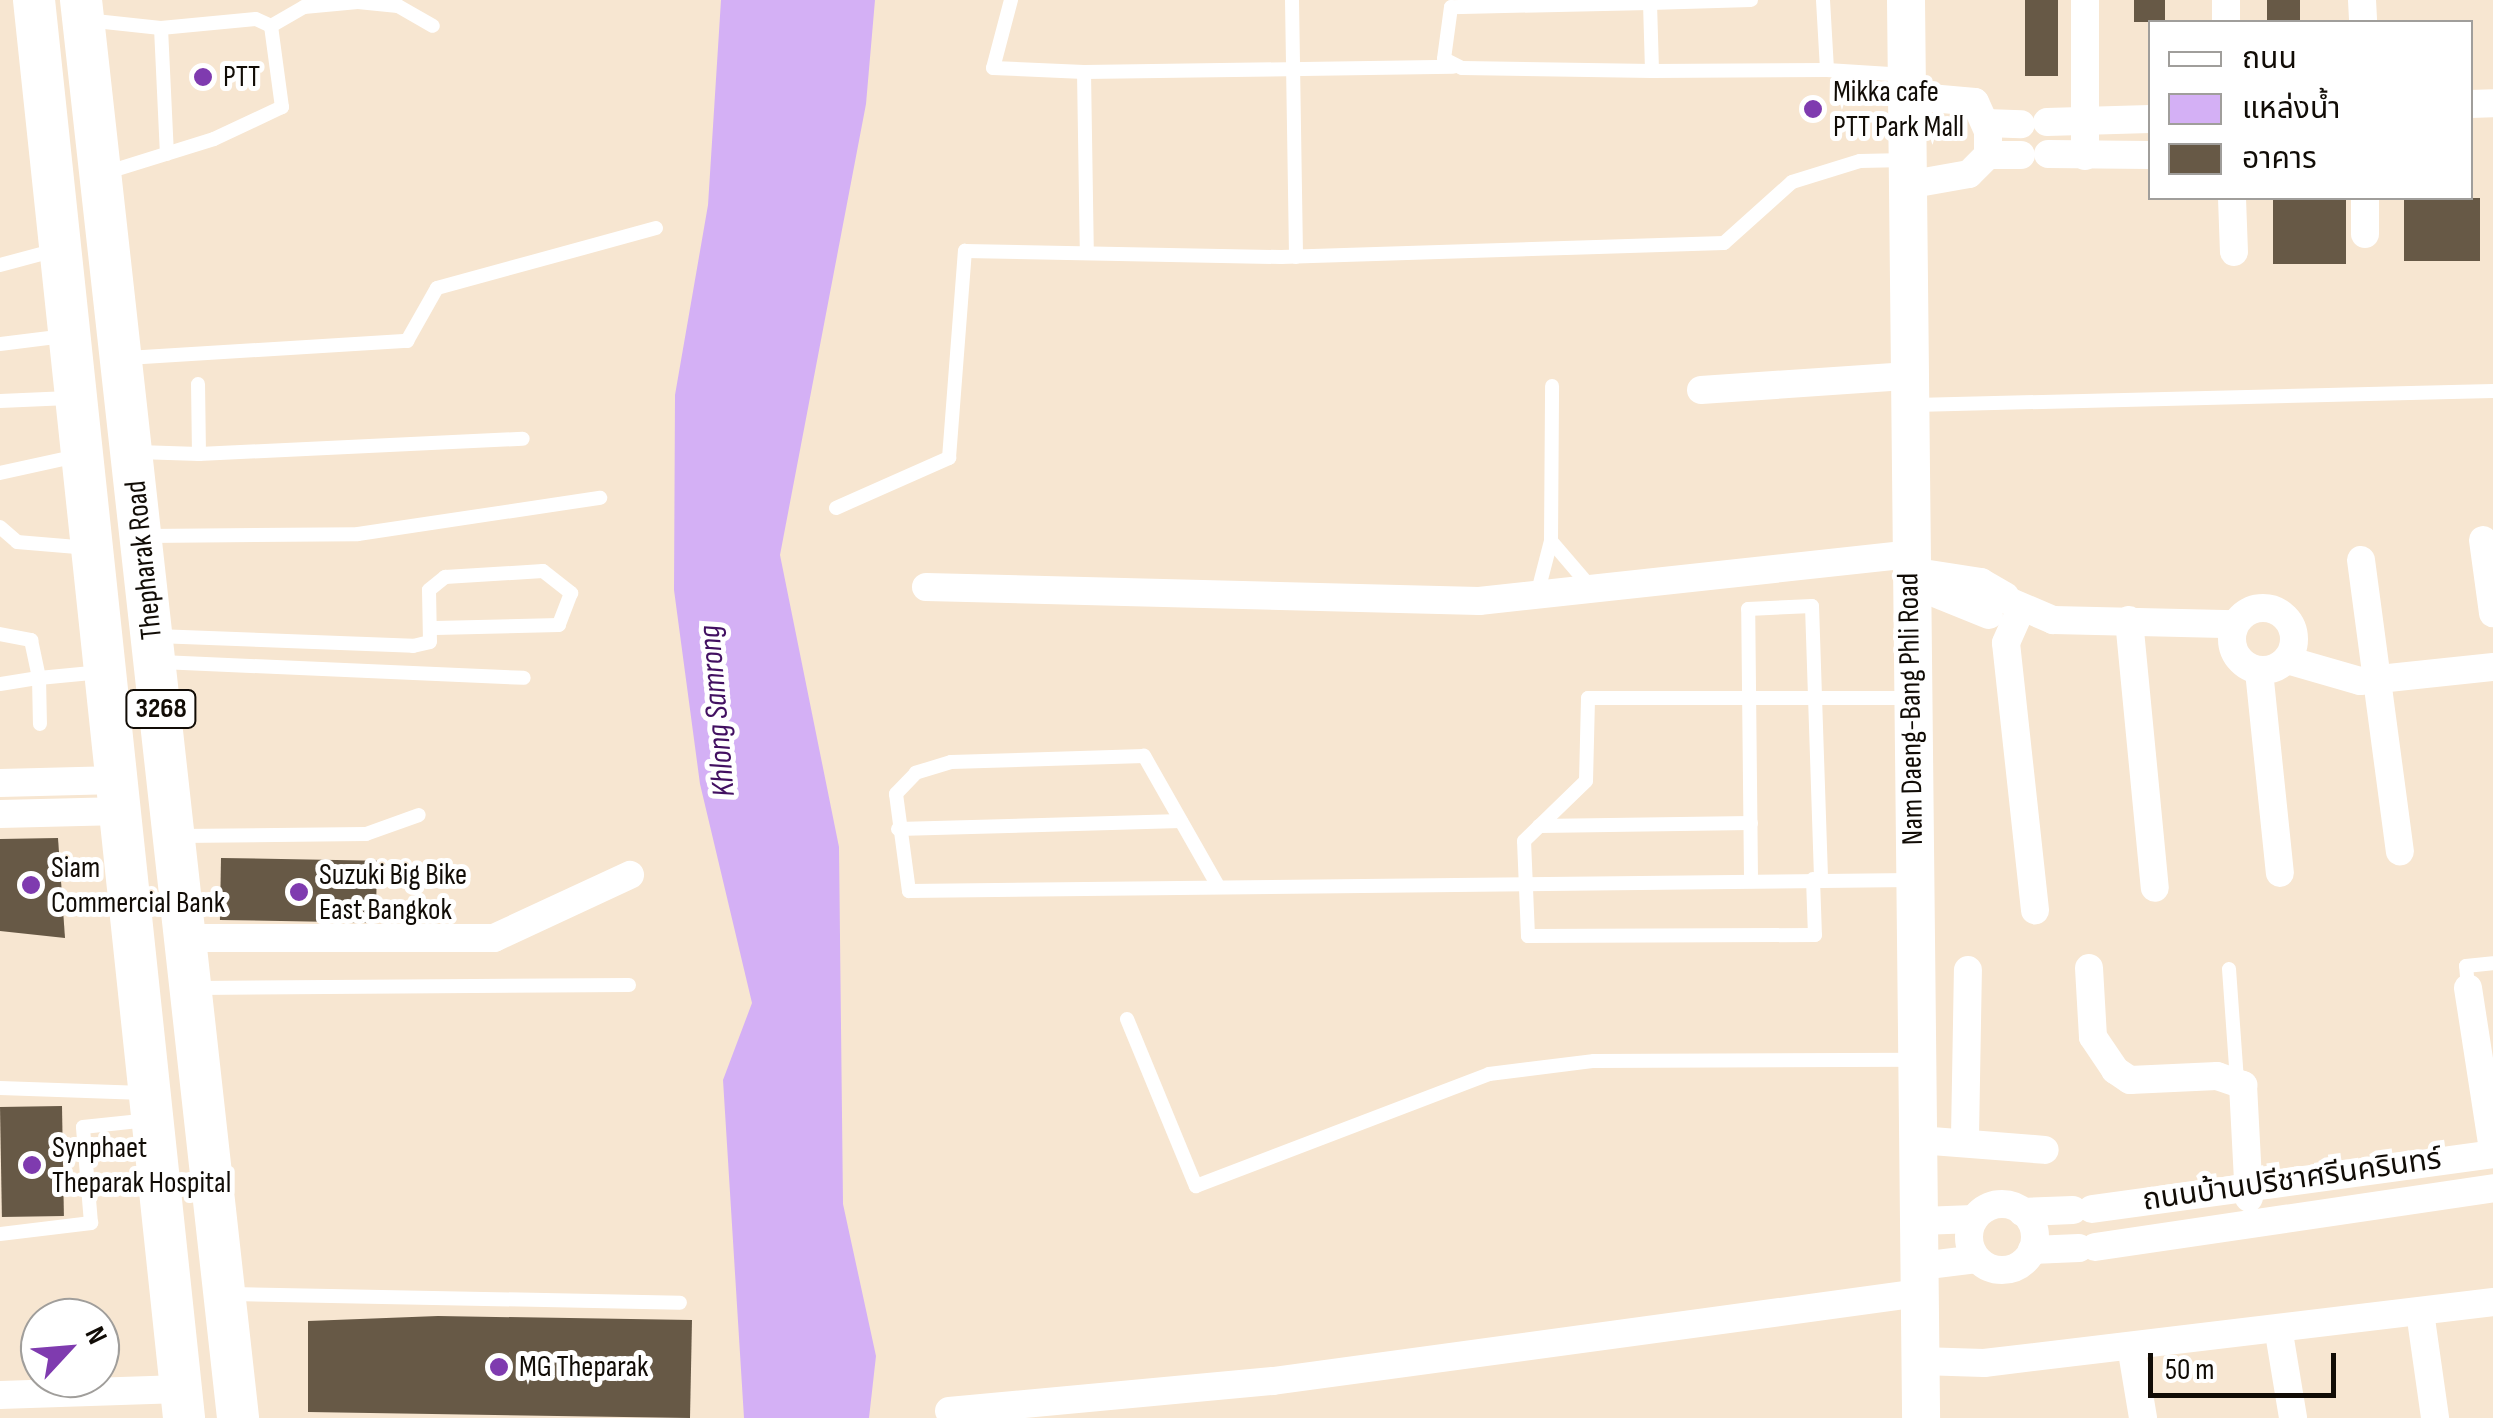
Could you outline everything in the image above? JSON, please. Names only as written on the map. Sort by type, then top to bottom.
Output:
[{"type":"main road","name":"Thepharak Road","points":[[34,0],[183,1404]]},
{"type":"main road","name":"Nam Daeng-Bang Phli Road","points":[[1906,0],[1921,1418]]},
{"type":"main road","name":"Thepharak Road","points":[[82,10],[238,1418]]},
{"type":"street","points":[[2085,0],[2085,156]]},
{"type":"street","points":[[1906,85],[1962,97],[1986,123],[1988,155]]},
{"type":"street","points":[[1986,123],[2148,118]]},
{"type":"street","points":[[1907,172],[1952,181],[1988,155],[2148,155]]},
{"type":"street","points":[[2232,200],[2234,252]]},
{"type":"street","points":[[2365,200],[2365,234]]},
{"type":"street","points":[[1701,390],[1909,390]]},
{"type":"street","points":[[2483,540],[2493,613]]},
{"type":"street","points":[[2361,560],[2400,851]]},
{"type":"street","points":[[926,587],[1247,600],[1537,595],[1910,572],[1981,582],[2005,612],[2034,910]]},
{"type":"street","points":[[2005,612],[2053,620],[2235,624],[2259,607],[2287,618],[2294,631],[2287,660]]},
{"type":"street","points":[[2129,620],[2155,888]]},
{"type":"street","points":[[2235,624],[2235,654],[2260,670]]},
{"type":"street","points":[[2260,670],[2287,660],[2336,678],[2378,679],[2493,667]]},
{"type":"street","points":[[2260,670],[2280,873]]},
{"type":"street","points":[[0,783],[120,796]]},
{"type":"street","points":[[0,814],[120,796]]},
{"type":"street","points":[[186,938],[494,938],[630,876]]},
{"type":"street","points":[[2089,968],[2093,1037],[2115,1070],[2130,1080],[2237,1081],[2250,1102],[2251,1220]]},
{"type":"street","points":[[1965,1137],[1968,970]]},
{"type":"street","points":[[2468,988],[2493,1152]]},
{"type":"street","points":[[1920,1140],[1965,1137],[2045,1150]]},
{"type":"street","name":"ถนนบ้านปรีชาศรีนครินทร์","points":[[2022,1212],[2082,1209],[2493,1152]]},
{"type":"street","name":"ถนนบ้านปรีชาศรีนครินทร์","points":[[2032,1250],[2086,1247],[2251,1220],[2493,1188]]},
{"type":"street","points":[[948,1412],[1274,1380],[1920,1280],[1976,1259],[2006,1270],[2032,1250],[2022,1212],[2002,1204],[1974,1219],[1921,1221]]},
{"type":"street","points":[[1974,1219],[1976,1259]]},
{"type":"street","points":[[1920,1362],[2279,1333],[2493,1302]]},
{"type":"street","points":[[2420,1312],[2435,1418]]},
{"type":"street","points":[[2279,1333],[2293,1418]]},
{"type":"street","points":[[2131,1346],[2143,1418]]},
{"type":"street","points":[[0,1395],[183,1404]]},
{"type":"lane","points":[[1011,0],[993,68],[1084,72],[1453,67],[1828,70],[1906,85]]},
{"type":"lane","points":[[1292,0],[1296,257]]},
{"type":"lane","points":[[1453,67],[1444,59],[1451,7],[1751,0]]},
{"type":"lane","points":[[1824,0],[1828,70]]},
{"type":"lane","points":[[271,26],[304,7],[358,2],[398,6],[433,26]]},
{"type":"lane","points":[[1650,4],[1652,71]]},
{"type":"lane","points":[[82,10],[161,28],[256,18],[271,26]]},
{"type":"lane","points":[[100,175],[167,154],[282,106],[271,26]]},
{"type":"lane","points":[[161,28],[167,154]]},
{"type":"lane","points":[[1084,72],[1087,253]]},
{"type":"lane","points":[[836,508],[950,458],[965,251],[1296,257],[1724,243],[1792,182],[1860,160],[1907,172]]},
{"type":"lane","points":[[121,358],[407,341],[438,288],[656,228]]},
{"type":"lane","points":[[0,265],[62,248]]},
{"type":"lane","points":[[0,344],[72,335]]},
{"type":"lane","points":[[198,384],[198,454]]},
{"type":"lane","points":[[1537,595],[1552,541],[1552,386]]},
{"type":"lane","points":[[1909,390],[2493,391]]},
{"type":"lane","points":[[0,400],[79,398]]},
{"type":"lane","points":[[132,451],[198,454],[524,439]]},
{"type":"lane","points":[[0,473],[85,455]]},
{"type":"lane","points":[[141,536],[358,534],[600,498]]},
{"type":"lane","points":[[0,526],[18,542],[95,548]]},
{"type":"lane","points":[[1552,541],[1594,592]]},
{"type":"lane","points":[[154,649],[414,646],[435,628],[560,625],[571,593],[542,572],[445,577],[430,590],[435,628]]},
{"type":"lane","points":[[1751,878],[1752,696],[1748,608],[1812,606],[1814,696],[1817,879],[1815,936],[1528,936],[1524,841],[1586,781],[1588,698],[1752,696],[1814,696],[1911,698]]},
{"type":"lane","points":[[0,634],[30,640],[39,678],[40,724]]},
{"type":"lane","points":[[154,649],[524,678]]},
{"type":"lane","points":[[0,684],[107,672]]},
{"type":"lane","points":[[1218,886],[1144,756],[950,762],[916,773],[896,794],[908,890],[1218,886],[1524,882],[1751,878],[1913,880]]},
{"type":"lane","points":[[174,836],[366,834],[419,815]]},
{"type":"lane","points":[[898,829],[1181,821]]},
{"type":"lane","points":[[1539,826],[1752,823]]},
{"type":"lane","points":[[2468,988],[2466,966],[2493,963]]},
{"type":"lane","points":[[2229,969],[2237,1081]]},
{"type":"lane","points":[[191,988],[628,985]]},
{"type":"lane","points":[[1127,1019],[1196,1186],[1488,1074],[1594,1061],[1918,1060]]},
{"type":"lane","points":[[0,1088],[152,1106]]},
{"type":"lane","points":[[0,1234],[90,1223],[83,1127],[152,1106]]},
{"type":"lane","points":[[225,1294],[680,1303]]},
{"type":"water","name":"Khlong Samrong","points":[[721,0],[875,0],[866,104],[780,555],[839,847],[843,1204],[876,1356],[869,1418],[744,1418],[723,1080],[752,1003],[700,784],[674,590],[675,395],[708,205]]},
{"type":"building","points":[[2025,0],[2058,0],[2058,76],[2025,76]]},
{"type":"building","points":[[2134,0],[2165,0],[2165,20],[2134,22]]},
{"type":"building","points":[[2267,0],[2300,0],[2300,20],[2267,20]]},
{"type":"building","points":[[2480,198],[2480,261],[2404,261],[2404,200]]},
{"type":"building","points":[[2273,200],[2346,200],[2346,264],[2273,264]]},
{"type":"building","name":"Siam Commercial Bank","points":[[58,838],[65,938],[0,931],[0,839]]},
{"type":"building","name":"Suzuki Big Bike East Bangkok","points":[[221,858],[377,861],[376,923],[220,920]]},
{"type":"building","name":"Synphaet Theparak Hospital","points":[[62,1106],[64,1216],[2,1217],[0,1107]]},
{"type":"building","name":"MG Theparak","points":[[438,1316],[692,1320],[690,1418],[308,1412],[308,1321]]},
{"type":"place","name":"PTT","points":[[203,77]]},
{"type":"place","name":"Mikka cafe PTT Park Mall","points":[[1813,109]]},
{"type":"place","name":"Siam Commercial Bank","points":[[31,885]]},
{"type":"place","name":"Suzuki Big Bike East Bangkok","points":[[299,892]]},
{"type":"place","name":"Synphaet Theparak Hospital","points":[[32,1165]]},
{"type":"place","name":"MG Theparak","points":[[499,1367]]}]
